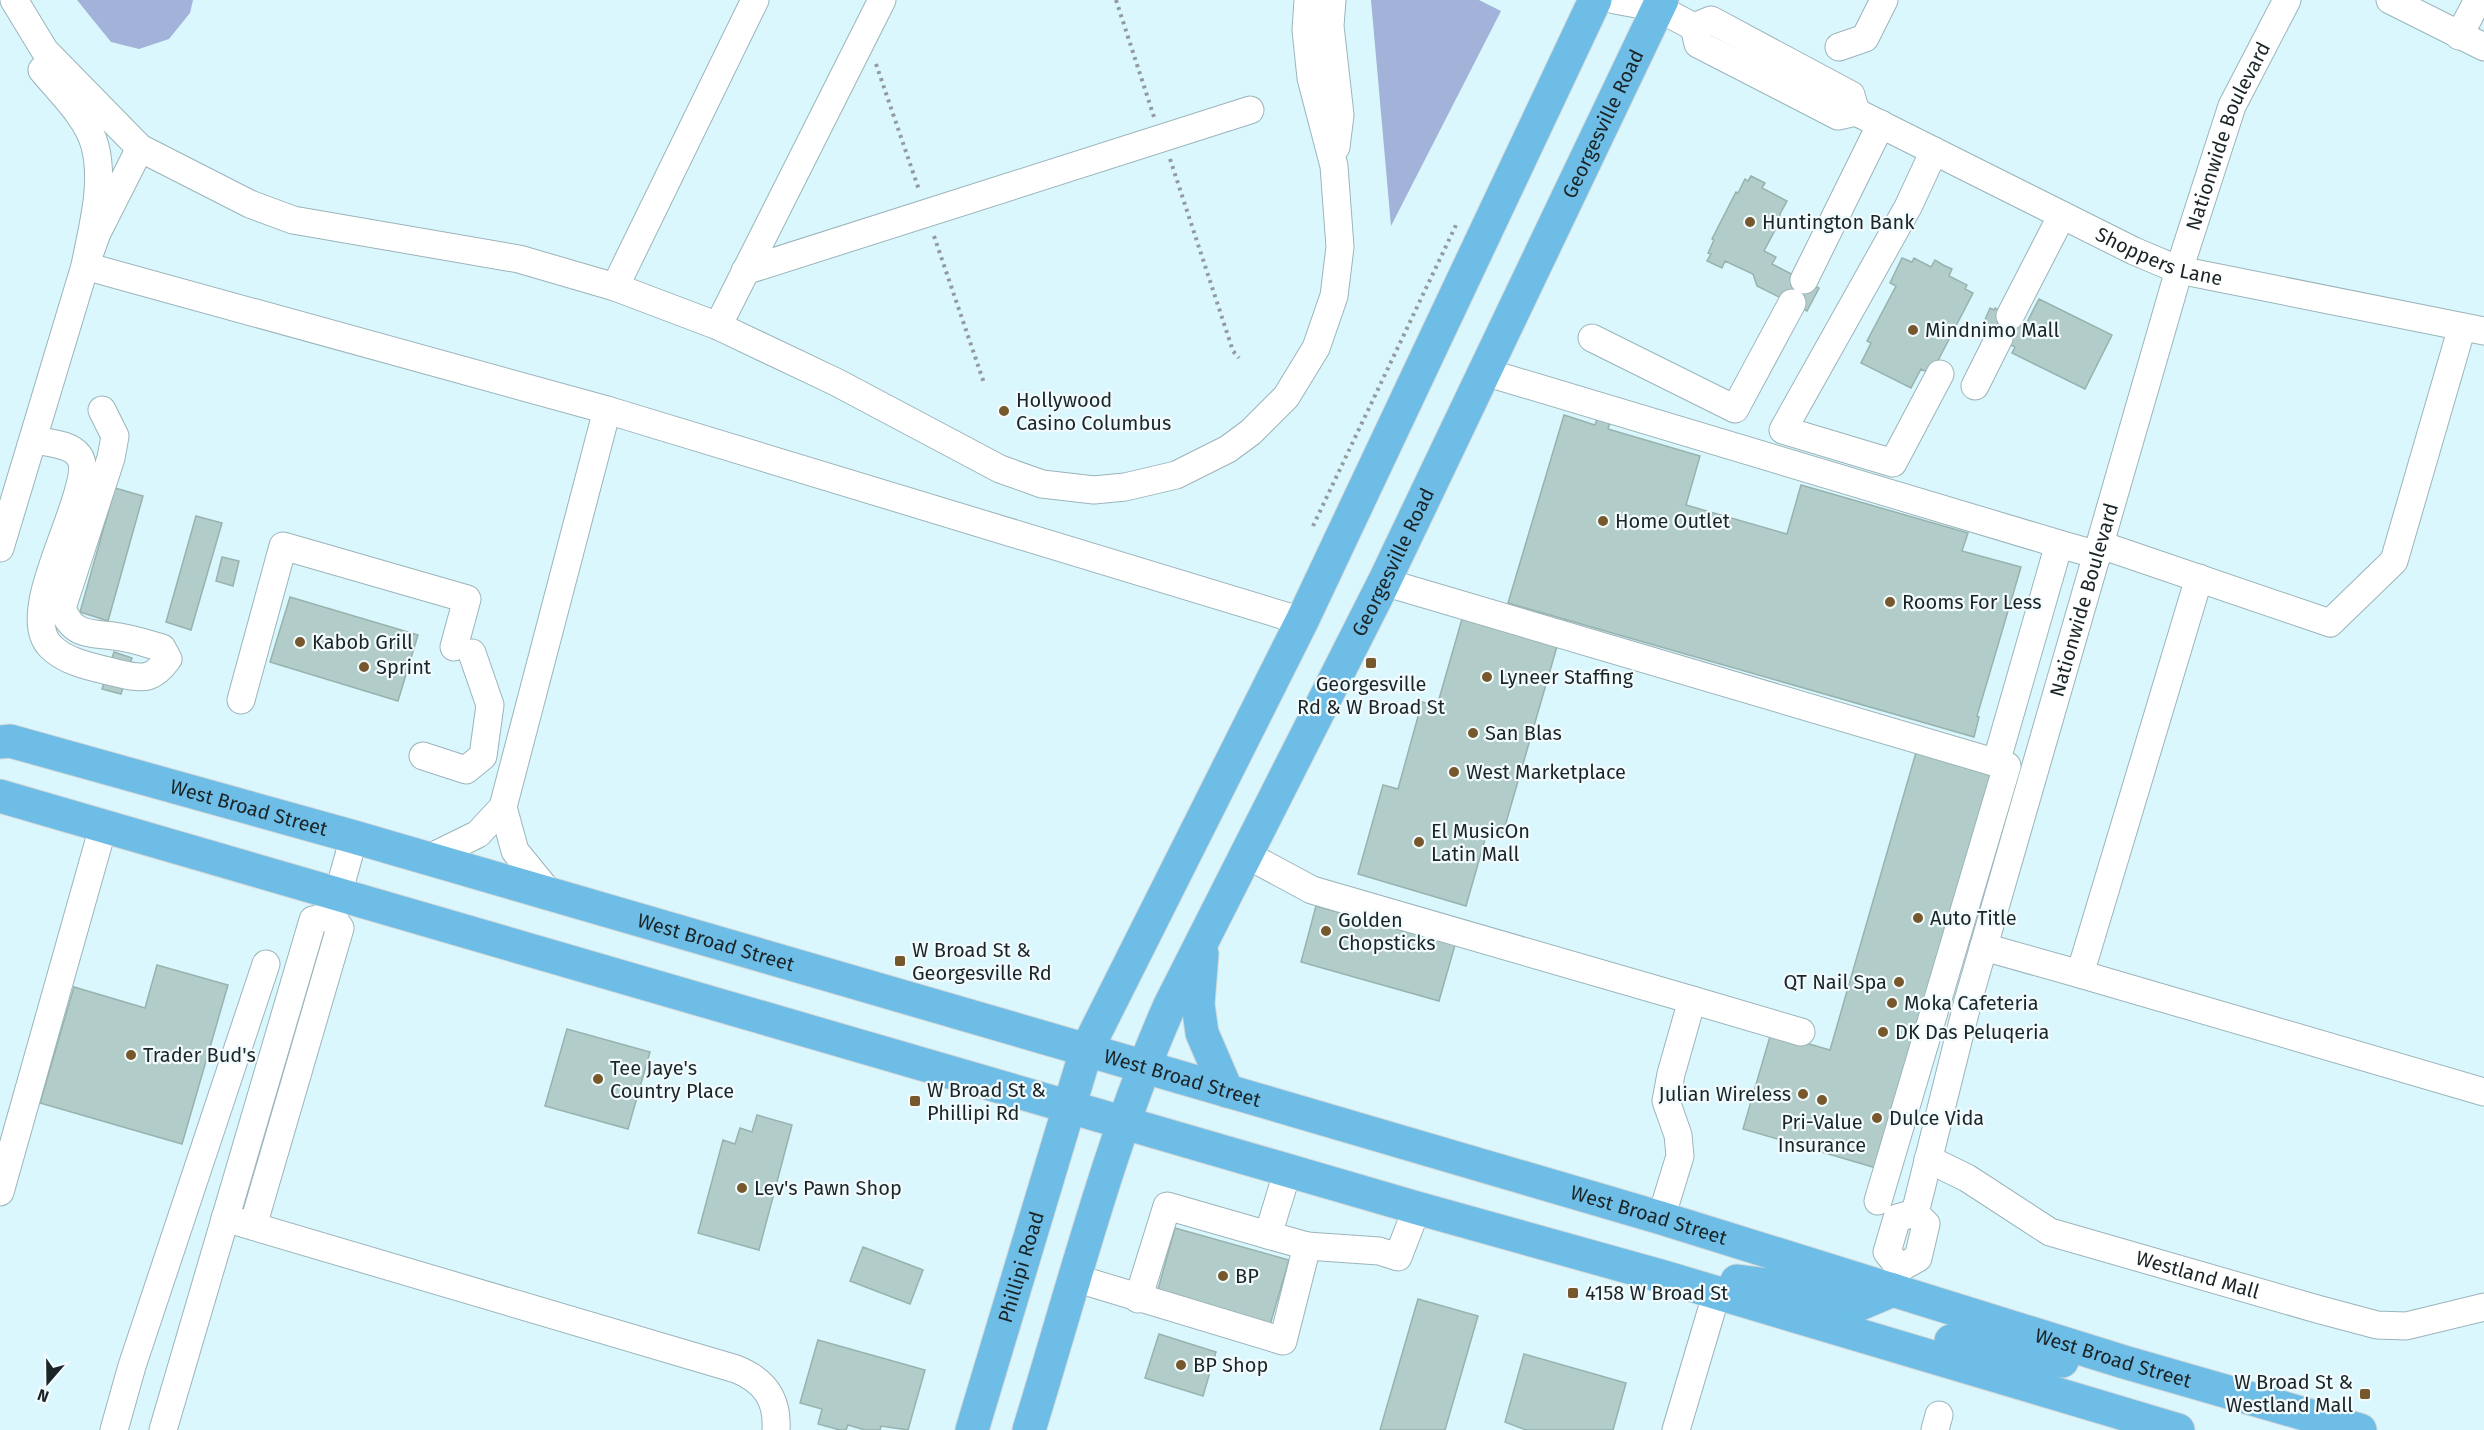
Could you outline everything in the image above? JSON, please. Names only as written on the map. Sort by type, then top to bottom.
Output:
[{"type":"main road","points":[[1068,1107],[1086,1051],[1116,986],[1302,621],[1595,0]]},
{"type":"main road","name":"Georgesville Road","points":[[1122,1123],[1169,1007],[1384,582],[1660,4]]},
{"type":"main road","name":"West Broad Street","points":[[0,742],[10,741],[354,837],[1661,1218],[1896,1279],[2124,1362],[2360,1430]]},
{"type":"main road","points":[[0,796],[103,826],[335,905],[1068,1107],[1882,1340],[2178,1430]]},
{"type":"main road","points":[[1203,940],[1198,1004],[1202,1033],[1227,1090]]},
{"type":"main road","name":"Phillipi Road","points":[[972,1430],[1068,1107]]},
{"type":"main road","points":[[1029,1430],[1122,1123]]},
{"type":"main road","points":[[1471,1223],[1534,1221],[1747,1284],[1809,1290],[1860,1304],[1896,1279]]},
{"type":"main road","points":[[1882,1340],[1886,1330],[1900,1326],[1973,1348],[2064,1362],[2124,1362]]},
{"type":"lane","points":[[615,286],[755,0]]},
{"type":"lane","points":[[718,326],[882,0]]},
{"type":"lane","points":[[19,9],[45,51],[140,148],[250,204],[293,220],[519,259],[615,286],[718,326],[836,382],[1000,469],[1042,484],[1094,490],[1151,482],[1203,464],[1251,432],[1286,397],[1316,348],[1334,296],[1340,247],[1334,166],[1311,78],[1306,30],[1308,0]]},
{"type":"lane","points":[[1332,0],[1330,26],[1340,115],[1334,166]]},
{"type":"lane","name":"Shoppers Lane","points":[[1615,0],[1660,4],[1694,27],[1711,20],[1851,95],[1856,112],[2062,215],[2179,270],[2274,287],[2473,329]]},
{"type":"lane","points":[[1839,46],[1865,38],[1884,0]]},
{"type":"lane","name":"Nationwide Boulevard","points":[[1896,1279],[1887,1252],[1897,1218],[1915,1213],[1983,947],[2100,550],[2179,270],[2232,106],[2287,0]]},
{"type":"lane","points":[[2390,0],[2484,47]]},
{"type":"lane","points":[[2459,36],[2478,0]]},
{"type":"lane","points":[[19,9],[38,64],[84,125],[95,146],[98,190],[85,266]]},
{"type":"lane","points":[[745,271],[1250,110]]},
{"type":"lane","points":[[1592,338],[1735,410],[1798,292],[1881,124]]},
{"type":"lane","points":[[0,548],[85,266],[98,233],[140,148]]},
{"type":"lane","points":[[1934,151],[1908,207],[1783,430],[1893,463],[1940,375]]},
{"type":"lane","points":[[1975,386],[2062,215]]},
{"type":"lane","points":[[85,266],[607,411],[1302,621]]},
{"type":"lane","points":[[1485,372],[2059,544],[2100,550],[2199,578],[2331,623],[2394,561],[2473,329]]},
{"type":"lane","points":[[33,440],[70,449],[78,454],[83,470],[82,482],[65,526],[39,618],[43,636],[58,654],[68,658],[127,675],[145,677],[157,674],[168,659],[162,648],[126,638],[84,633],[67,621],[62,608],[111,458],[115,436],[102,410]]},
{"type":"lane","points":[[427,859],[478,834],[503,807],[607,411]]},
{"type":"lane","points":[[1996,763],[2059,544]]},
{"type":"lane","points":[[241,700],[283,546],[467,599],[463,650],[490,705],[483,756],[466,770],[423,756]]},
{"type":"lane","points":[[2080,974],[2199,578]]},
{"type":"lane","points":[[1384,582],[2007,766],[1878,1201]]},
{"type":"lane","points":[[503,807],[515,851],[550,894]]},
{"type":"lane","points":[[0,1192],[103,826]]},
{"type":"lane","points":[[253,1227],[340,928],[335,905],[354,837]]},
{"type":"lane","points":[[1247,855],[1312,890],[1801,1032]]},
{"type":"lane","points":[[163,1430],[313,920],[335,905]]},
{"type":"lane","points":[[1983,947],[2484,1092]]},
{"type":"lane","points":[[114,1430],[132,1366],[266,964]]},
{"type":"lane","points":[[1661,1218],[1680,1156],[1678,1135],[1666,1101],[1671,1074],[1692,1000]]},
{"type":"lane","name":"Westland Mall","points":[[1928,1159],[1967,1178],[2049,1232],[2320,1310],[2377,1325],[2406,1326],[2484,1307]]},
{"type":"lane","points":[[1268,1235],[1288,1170]]},
{"type":"lane","points":[[1138,1299],[1167,1206],[1307,1246],[1379,1251],[1398,1257],[1417,1208]]},
{"type":"lane","points":[[225,1218],[736,1369],[751,1375],[764,1386],[773,1400],[777,1415],[776,1430]]},
{"type":"lane","points":[[1075,1278],[1138,1299],[1283,1341],[1307,1246]]},
{"type":"lane","points":[[1676,1430],[1717,1292]]},
{"type":"path","points":[[1116,0],[1155,118]]},
{"type":"path","points":[[875,60],[922,198]]},
{"type":"path","points":[[1166,148],[1233,351],[1239,358]]},
{"type":"path","points":[[1313,526],[1460,217]]},
{"type":"path","points":[[932,229],[984,382]]},
{"type":"shaded area","points":[[0,0],[2484,0],[2484,1430],[0,1430]]},
{"type":"water","points":[[77,0],[193,0],[190,13],[169,39],[139,49],[111,42]]},
{"type":"water","points":[[1371,0],[1479,0],[1501,11],[1391,226]]},
{"type":"building","points":[[1751,176],[1765,183],[1762,188],[1787,201],[1780,214],[1780,221],[1764,251],[1776,257],[1772,264],[1819,288],[1807,311],[1757,286],[1753,274],[1725,261],[1722,268],[1707,261],[1711,254],[1708,253],[1714,240],[1712,239],[1736,192],[1738,193],[1745,179],[1748,181]]},
{"type":"building","name":"Mindnimo Mall","points":[[1902,258],[1912,262],[1914,258],[1931,267],[1935,260],[1952,269],[1949,276],[1967,285],[1965,289],[1973,293],[1931,374],[1921,369],[1911,388],[1861,363],[1871,343],[1867,341],[1896,286],[1890,283]]},
{"type":"building","points":[[2039,299],[2112,335],[2085,389],[2012,353],[2015,347],[1981,329],[1990,308],[1994,310],[1995,308],[2026,324]]},
{"type":"building","points":[[1564,415],[1595,425],[1598,416],[1611,420],[1608,429],[1700,456],[1686,505],[1787,534],[1801,485],[1968,533],[1962,551],[2021,567],[1977,716],[1979,717],[1974,737],[1508,603]]},
{"type":"building","points":[[115,488],[143,496],[108,621],[80,612]]},
{"type":"building","points":[[196,516],[222,523],[191,630],[166,622]]},
{"type":"building","points":[[222,557],[239,561],[233,586],[216,581]]},
{"type":"building","points":[[290,597],[418,635],[398,701],[270,662]]},
{"type":"building","points":[[1462,619],[1558,643],[1503,833],[1488,829],[1466,906],[1358,874],[1383,785],[1398,789],[1422,702],[1437,706]]},
{"type":"building","points":[[114,652],[132,658],[121,694],[102,689]]},
{"type":"building","points":[[1917,749],[1995,774],[1883,1170],[1743,1129],[1771,1033],[1830,1050]]},
{"type":"building","points":[[1316,906],[1455,945],[1439,1001],[1301,962]]},
{"type":"building","name":"Trader Bud's","points":[[157,965],[228,985],[182,1144],[40,1103],[74,987],[145,1008]]},
{"type":"building","name":"Tee Jaye's Country Place","points":[[567,1029],[650,1052],[628,1129],[545,1106]]},
{"type":"building","name":"Lev's Pawn Shop","points":[[757,1115],[792,1125],[759,1250],[698,1233],[723,1140],[735,1144],[740,1128],[752,1132]]},
{"type":"building","points":[[1175,1228],[1289,1260],[1270,1325],[1157,1293]]},
{"type":"building","points":[[863,1247],[923,1270],[910,1304],[850,1281]]},
{"type":"building","points":[[1418,1299],[1478,1316],[1445,1430],[1380,1430]]},
{"type":"building","name":"BP Shop","points":[[1159,1334],[1216,1352],[1203,1396],[1145,1378]]},
{"type":"building","points":[[818,1340],[925,1370],[908,1430],[881,1426],[880,1430],[865,1430],[848,1425],[846,1430],[840,1430],[818,1424],[822,1409],[800,1403]]},
{"type":"building","points":[[1524,1354],[1626,1383],[1613,1430],[1526,1430],[1505,1422]]},
{"type":"place","name":"Huntington Bank","points":[[1750,222]]},
{"type":"place","name":"Mindnimo Mall","points":[[1913,330]]},
{"type":"place","name":"Hollywood Casino Columbus","points":[[1004,411]]},
{"type":"place","name":"Home Outlet","points":[[1603,521]]},
{"type":"place","name":"Rooms For Less","points":[[1890,602]]},
{"type":"place","name":"Kabob Grill","points":[[300,642]]},
{"type":"place","name":"Georgesville Rd & W Broad St","points":[[1371,663]]},
{"type":"place","name":"Sprint","points":[[364,667]]},
{"type":"place","name":"Lyneer Staffing","points":[[1487,677]]},
{"type":"place","name":"San Blas","points":[[1473,733]]},
{"type":"place","name":"West Marketplace","points":[[1454,772]]},
{"type":"place","name":"El MusicOn Latin Mall","points":[[1419,842]]},
{"type":"place","name":"Auto Title","points":[[1918,918]]},
{"type":"place","name":"Golden Chopsticks","points":[[1326,931]]},
{"type":"place","name":"W Broad St & Georgesville Rd","points":[[900,961]]},
{"type":"place","name":"QT Nail Spa","points":[[1899,982]]},
{"type":"place","name":"Moka Cafeteria","points":[[1892,1003]]},
{"type":"place","name":"DK Das Peluqeria","points":[[1883,1032]]},
{"type":"place","name":"Trader Bud's","points":[[131,1055]]},
{"type":"place","name":"Tee Jaye's Country Place","points":[[598,1079]]},
{"type":"place","name":"Julian Wireless","points":[[1803,1094]]},
{"type":"place","name":"Pri-Value Insurance","points":[[1822,1100]]},
{"type":"place","name":"W Broad St & Phillipi Rd","points":[[915,1101]]},
{"type":"place","name":"Dulce Vida","points":[[1877,1118]]},
{"type":"place","name":"Lev's Pawn Shop","points":[[742,1188]]},
{"type":"place","name":"BP","points":[[1223,1276]]},
{"type":"place","name":"4158 W Broad St","points":[[1573,1293]]},
{"type":"place","name":"BP Shop","points":[[1181,1365]]},
{"type":"place","name":"W Broad St & Westland Mall","points":[[2365,1394]]}]
